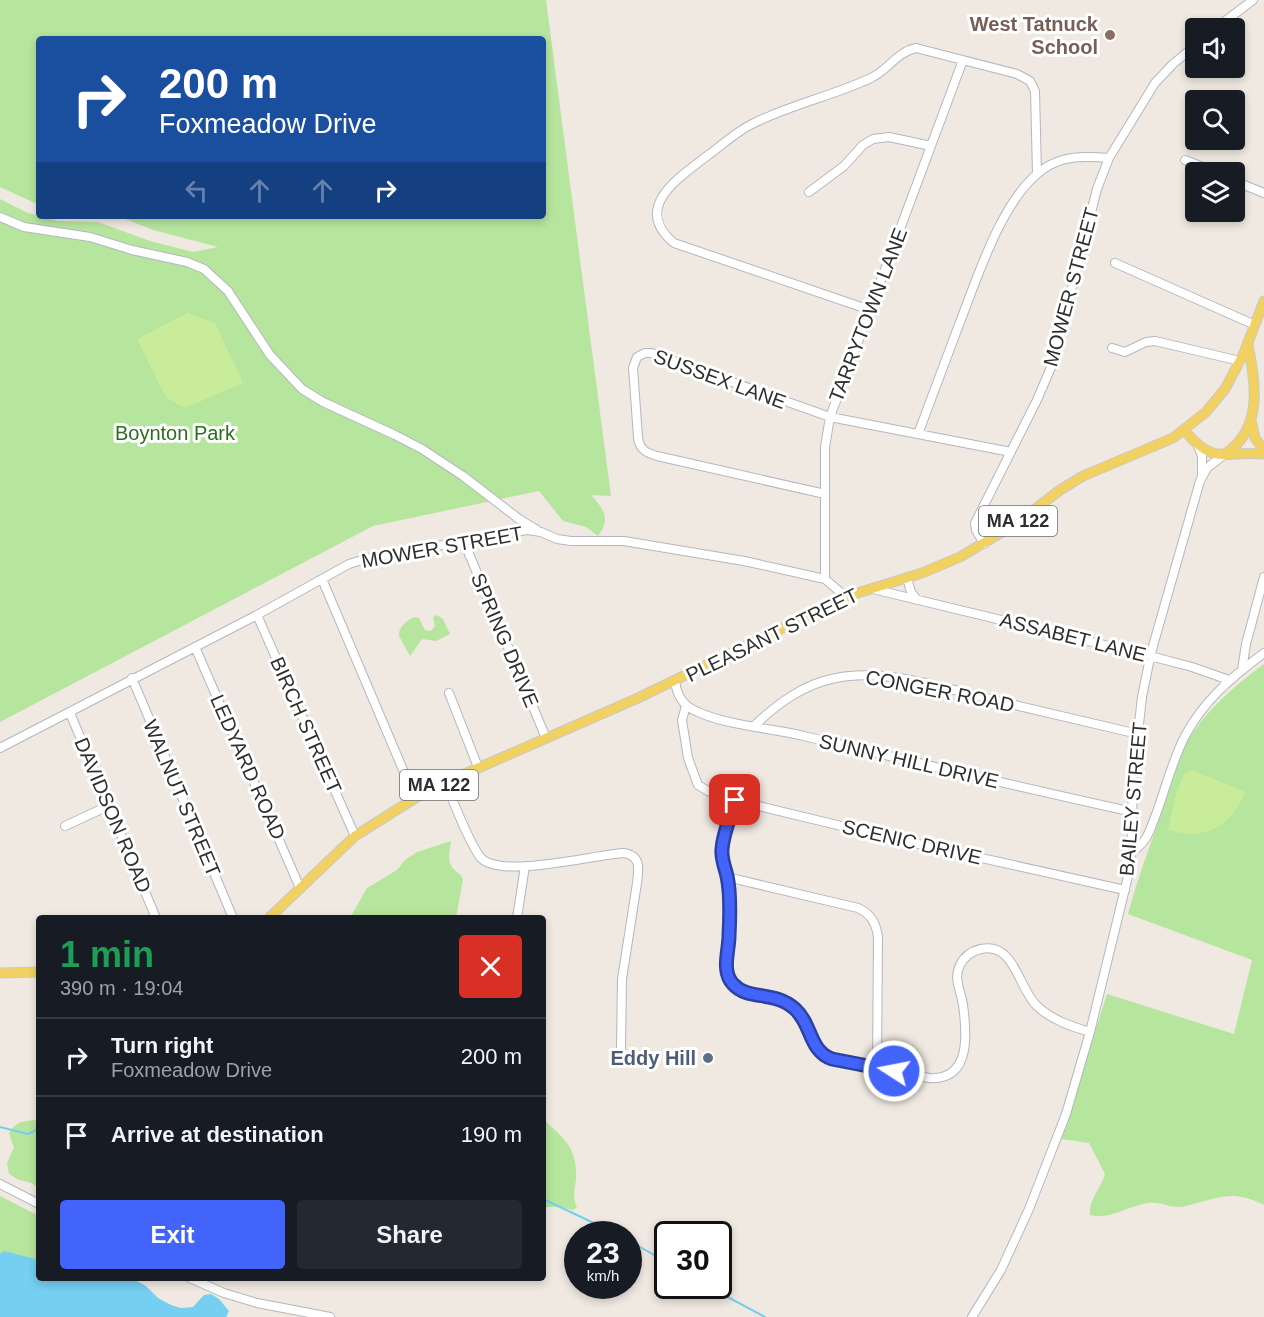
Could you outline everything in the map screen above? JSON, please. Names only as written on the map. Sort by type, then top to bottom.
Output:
[{"type":"main road","name":"PLEASANT STREET","points":[[272,915],[355,836],[445,782],[675,681],[846,597],[907,578],[957,558],[1014,525],[1060,490],[1083,476],[1160,445],[1184,430],[1212,405],[1235,373],[1264,301]]},
{"type":"main road","points":[[1184,430],[1198,446],[1211,454],[1264,452],[1255,438],[1251,420],[1255,388],[1248,345]]},
{"type":"main road","points":[[1235,373],[1248,378],[1255,388]]},
{"type":"main road","points":[[1225,454],[1234,448],[1251,420]]},
{"type":"main road","points":[[0,973],[36,972]]},
{"type":"street","points":[[1229,18],[1253,0]]},
{"type":"street","points":[[870,310],[674,243],[661,226],[658,212],[660,198],[675,180],[748,126],[873,77],[908,50],[921,49],[1020,76],[1032,84],[1035,96],[1037,174]]},
{"type":"street","name":"MOWER STREET","points":[[984,544],[976,530],[975,523],[1041,392],[1052,365],[1100,181],[1109,158],[1155,83],[1185,54]]},
{"type":"street","name":"TARRYTOWN LANE","points":[[825,579],[825,447],[830,417],[963,60]]},
{"type":"street","points":[[808,192],[844,166],[862,145],[873,138],[889,137],[931,146]]},
{"type":"street","points":[[918,434],[981,268],[994,238],[1019,196],[1037,174],[1050,165],[1065,159],[1081,157],[1109,158]]},
{"type":"street","points":[[1185,160],[1190,162]]},
{"type":"street","points":[[1245,185],[1264,193]]},
{"type":"street","points":[[0,217],[24,226],[90,237],[132,250],[187,262],[204,269],[228,291],[270,355],[302,389],[323,402],[422,449],[485,491],[519,519],[541,532]]},
{"type":"street","points":[[1115,263],[1255,325]]},
{"type":"street","points":[[1112,348],[1125,352],[1146,342],[1155,341],[1240,362]]},
{"type":"street","name":"SUSSEX LANE","points":[[825,494],[647,453],[638,441],[634,364],[639,356],[651,353],[830,417],[1011,452]]},
{"type":"street","name":"BAILEY STREET","points":[[1198,446],[1202,456],[1202,478]]},
{"type":"street","name":"BAILEY STREET","points":[[972,1317],[1010,1252],[1066,1114],[1090,1032],[1125,891],[1131,853],[1133,778],[1150,656],[1202,478],[1210,465],[1225,454]]},
{"type":"street","name":"MOWER STREET","points":[[0,748],[257,615],[349,564],[365,559],[518,531],[541,532],[566,540],[624,541],[683,550],[825,579],[846,597]]},
{"type":"street","name":"SPRING DRIVE","points":[[464,542],[546,738]]},
{"type":"street","points":[[1242,670],[1246,644],[1264,577]]},
{"type":"street","points":[[907,578],[913,599]]},
{"type":"street","points":[[322,579],[415,798]]},
{"type":"street","points":[[897,580],[902,592],[913,599]]},
{"type":"street","name":"ASSABET LANE","points":[[871,588],[1150,656],[1229,680]]},
{"type":"street","name":"BIRCH STREET","points":[[257,615],[355,836]]},
{"type":"street","name":"LEDYARD ROAD","points":[[195,647],[300,888]]},
{"type":"street","points":[[1131,853],[1139,847],[1149,833],[1174,760],[1203,706],[1229,680],[1264,653]]},
{"type":"street","name":"CONGER ROAD","points":[[754,726],[771,710],[798,691],[835,678],[874,675],[1138,734]]},
{"type":"street","name":"WALNUT STREET","points":[[132,678],[232,915]]},
{"type":"street","points":[[675,681],[680,700],[686,706]]},
{"type":"street","points":[[449,693],[478,767]]},
{"type":"street","name":"SUNNY HILL DRIVE","points":[[686,706],[709,716],[1133,812]]},
{"type":"street","name":"SCENIC DRIVE","points":[[686,706],[682,720],[688,758],[695,780],[700,787],[735,800],[1125,891]]},
{"type":"street","name":"DAVIDSON ROAD","points":[[70,713],[155,915]]},
{"type":"street","points":[[445,782],[482,859],[498,867],[525,866],[622,853],[633,855],[638,860],[639,868],[622,979],[621,1048]]},
{"type":"street","points":[[735,800],[722,848],[727,877],[729,936],[726,967],[732,984],[745,993],[772,996],[790,1005],[804,1020],[816,1047],[824,1055],[832,1059],[933,1078],[943,1077],[955,1069],[961,1061],[965,1047],[964,1013],[957,973],[966,956],[984,948],[994,949],[1007,956],[1024,990],[1043,1012],[1090,1032]]},
{"type":"street","points":[[64,826],[108,806]]},
{"type":"street","points":[[517,915],[525,866]]},
{"type":"street","points":[[727,877],[858,908],[870,915],[878,937],[877,1067]]},
{"type":"street","points":[[0,1184],[36,1202]]},
{"type":"street","points":[[197,1281],[224,1293],[257,1303],[330,1317]]},
{"type":"green space","name":"Boynton Park","points":[[0,0],[546,0],[611,496],[591,495],[604,514],[602,530],[598,536],[586,527],[563,521],[539,491],[373,526],[0,722],[0,199],[36,215],[36,219],[98,222],[150,241],[193,252],[218,247],[153,230],[126,219],[546,219],[546,36],[36,36],[36,204],[0,187]]},
{"type":"green space","points":[[188,313],[215,323],[243,383],[185,408],[168,399],[164,394],[137,339]]},
{"type":"green space","points":[[437,615],[443,619],[450,634],[436,641],[422,639],[410,656],[399,636],[402,627],[415,617],[419,618],[425,630],[431,631],[435,626],[433,617]]},
{"type":"green space","points":[[1264,664],[1264,1205],[1246,1198],[1231,1196],[1181,1207],[1149,1203],[1110,1215],[1090,1215],[1091,1204],[1105,1174],[1089,1143],[1061,1139],[1107,994],[1234,1034],[1252,960],[1128,914],[1175,770],[1190,737],[1219,702]]},
{"type":"green space","points":[[1192,770],[1245,792],[1232,814],[1215,828],[1193,834],[1168,830],[1177,791],[1184,774]]},
{"type":"green space","points":[[451,841],[450,864],[463,879],[457,915],[352,915],[367,888],[397,870],[405,860],[417,852]]},
{"type":"green space","points":[[36,1120],[36,1186],[9,1174],[7,1163],[14,1147],[9,1134],[21,1122]]},
{"type":"green space","points":[[546,1122],[563,1138],[575,1160],[574,1197],[577,1207],[573,1210],[546,1207]]},
{"type":"green space","points":[[0,1196],[36,1214],[36,1265],[0,1261]]},
{"type":"water","points":[[4,1251],[36,1259],[36,1281],[137,1281],[171,1305],[181,1308],[193,1307],[204,1295],[211,1294],[219,1299],[229,1311],[226,1317],[0,1317],[0,1254]]},
{"type":"waterway","points":[[0,1127],[28,1134],[36,1130]]},
{"type":"waterway","points":[[546,1200],[590,1221]]},
{"type":"waterway","points":[[642,1248],[654,1255]]},
{"type":"waterway","points":[[731,1299],[765,1317]]},
{"type":"place","name":"West Tatnuck School","points":[[1110,35]]},
{"type":"place","name":"Eddy Hill","points":[[708,1058]]},
{"type":"route","points":[[735,800],[722,848],[728,889],[729,936],[726,967],[730,981],[745,993],[772,996],[790,1005],[800,1014],[816,1047],[824,1055],[832,1059],[894,1071]]}]
